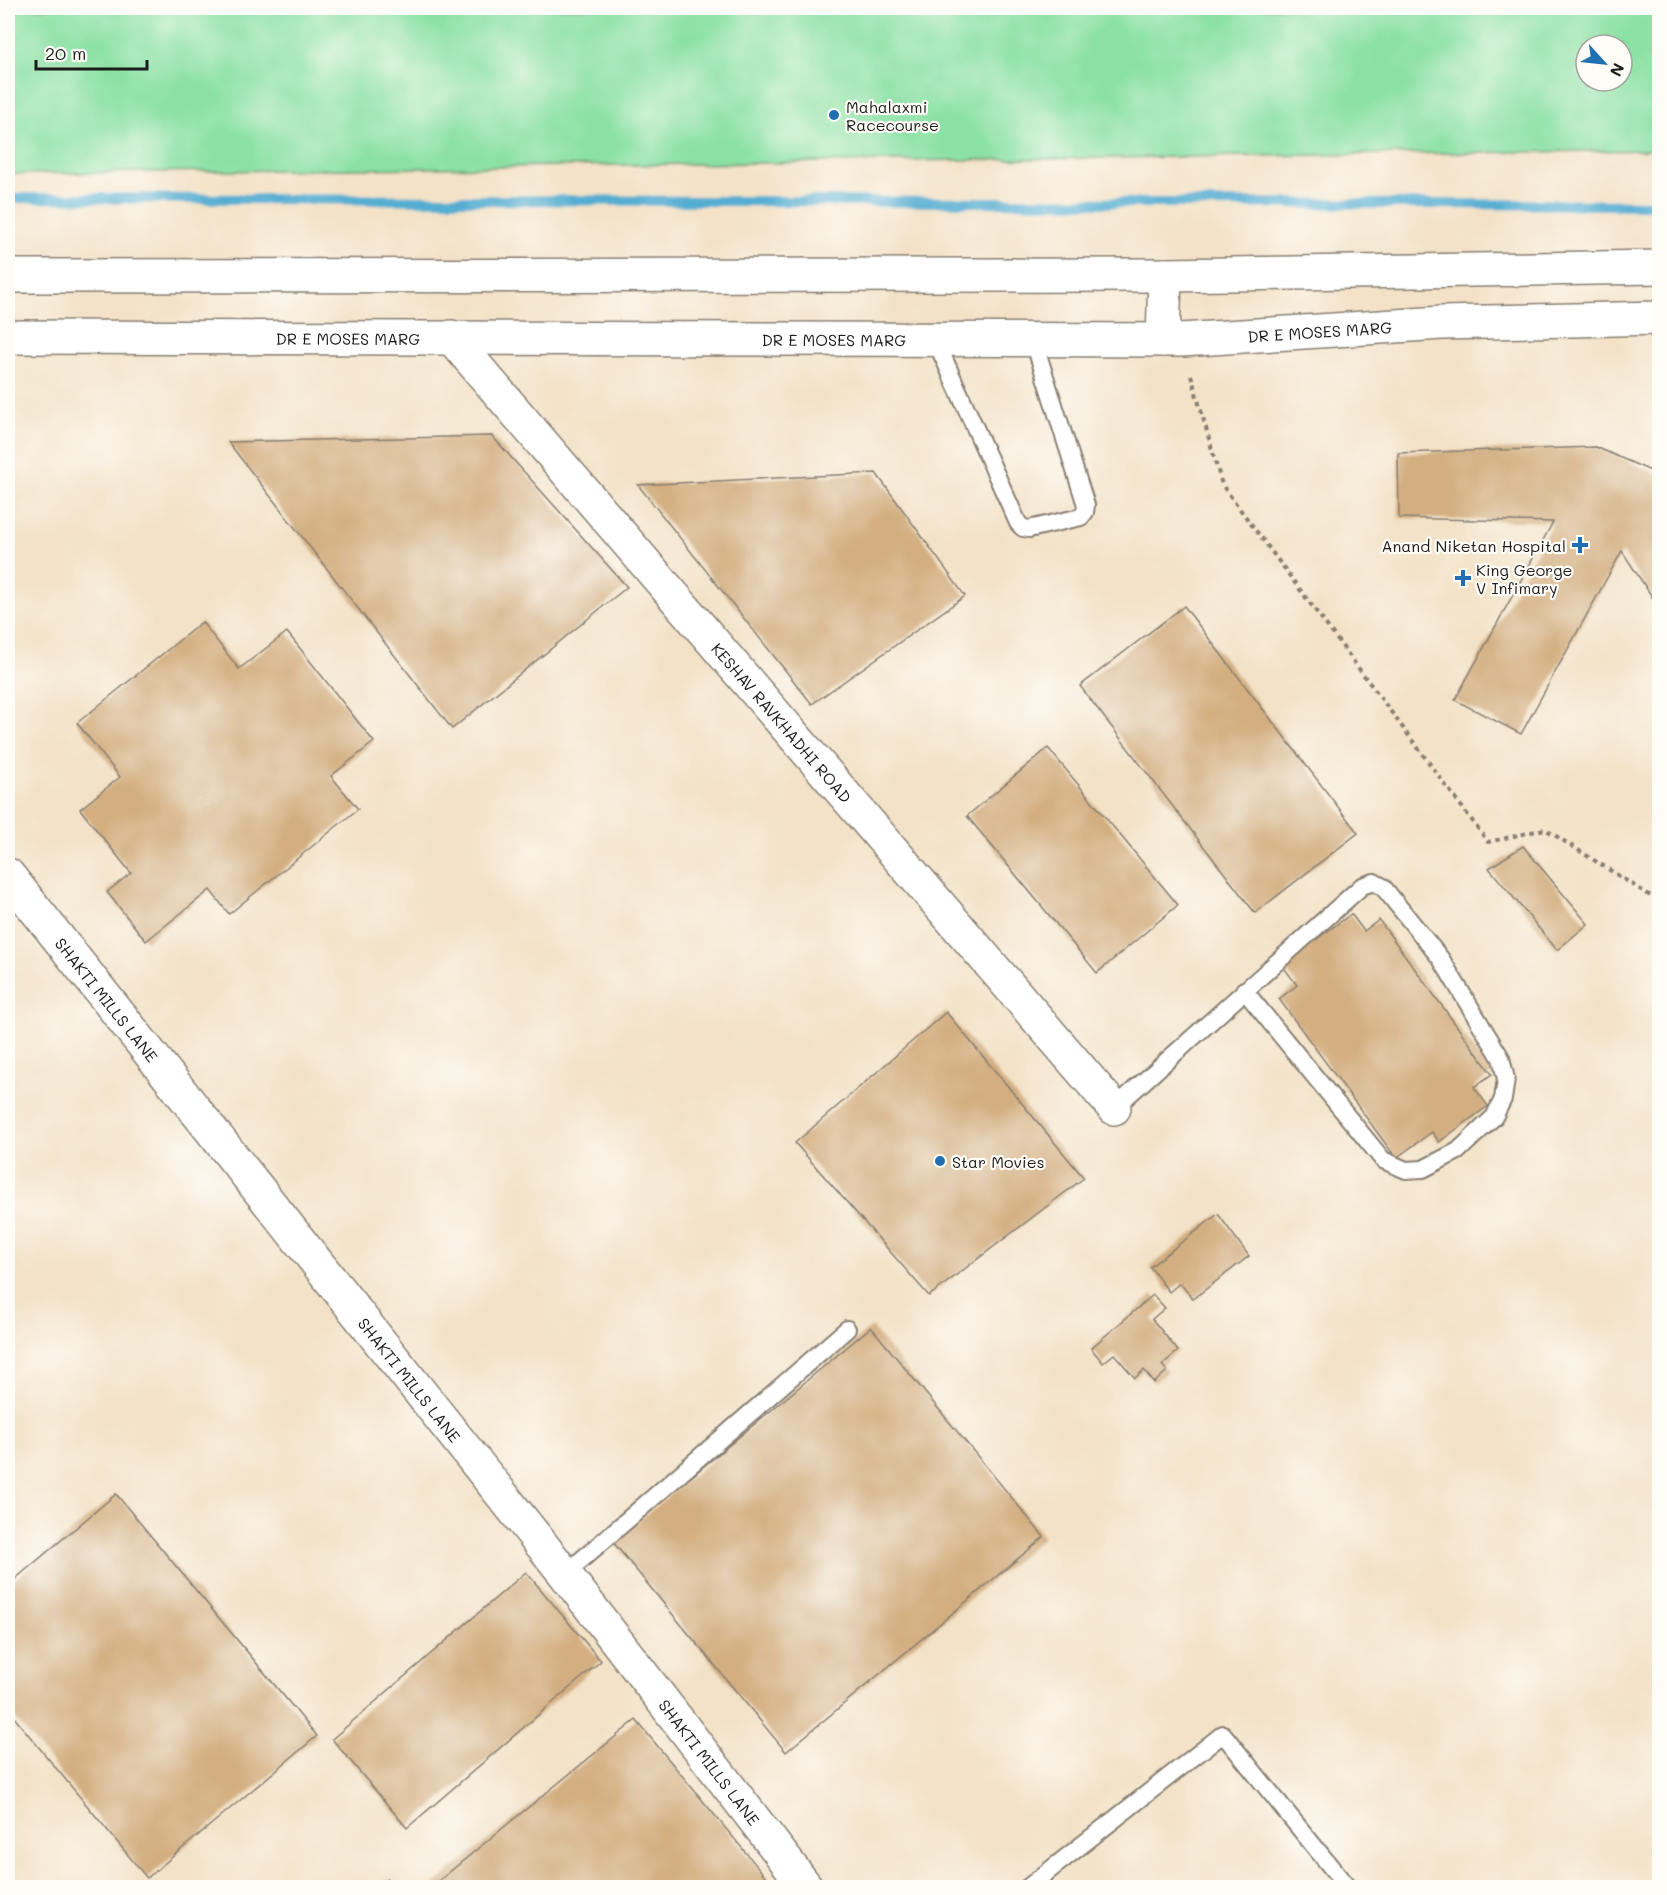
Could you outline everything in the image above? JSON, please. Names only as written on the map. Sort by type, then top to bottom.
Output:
[{"type":"main road","points":[[8,276],[1165,275],[1659,267]]},
{"type":"main road","points":[[1165,275],[1172,340]]},
{"type":"main road","name":"DR E MOSES MARG","points":[[8,337],[1172,340],[1442,323],[1659,318]]},
{"type":"main road","name":"KESHAV RAVKHADHI ROAD","points":[[451,337],[1114,1108]]},
{"type":"main road","name":"SHAKTI MILLS LANE","points":[[8,875],[565,1574],[807,1887]]},
{"type":"lane","points":[[935,339],[1018,523],[1023,528],[1029,529],[1081,517],[1086,505],[1033,339]]},
{"type":"lane","points":[[1114,1108],[1244,990],[1362,886],[1374,882],[1383,887],[1441,959],[1501,1058],[1506,1079],[1503,1099],[1494,1117],[1458,1151],[1423,1169],[1406,1170],[1383,1160],[1244,990]]},
{"type":"lane","points":[[565,1574],[847,1329]]},
{"type":"lane","points":[[1027,1887],[1223,1734],[1348,1887]]},
{"type":"path","points":[[1172,340],[1222,485],[1488,842],[1545,829],[1659,902]]},
{"type":"green space","name":"Mahalaxmi Racecourse","points":[[8,8],[1659,8],[1659,150],[8,174]]},
{"type":"building","points":[[492,436],[627,587],[452,729],[228,442]]},
{"type":"building","points":[[1596,447],[1660,475],[1660,609],[1622,551],[1521,734],[1455,700],[1553,522],[1399,518],[1398,453]]},
{"type":"building","points":[[876,473],[965,596],[812,704],[638,485]]},
{"type":"building","points":[[1184,606],[1358,833],[1255,913],[1080,686]]},
{"type":"building","points":[[202,622],[239,669],[287,632],[374,742],[331,776],[358,809],[229,914],[210,890],[146,941],[107,892],[131,873],[80,809],[120,777],[77,723]]},
{"type":"building","points":[[1048,748],[1178,905],[1097,973],[967,816]]},
{"type":"building","points":[[1523,846],[1588,924],[1557,950],[1489,868]]},
{"type":"building","points":[[1351,914],[1364,931],[1379,920],[1492,1074],[1474,1087],[1488,1106],[1439,1142],[1432,1132],[1396,1158],[1279,999],[1297,985],[1282,965]]},
{"type":"building","name":"Star Movies","points":[[946,1012],[1084,1178],[929,1296],[795,1143]]},
{"type":"building","points":[[1218,1214],[1249,1256],[1193,1299],[1180,1283],[1169,1292],[1150,1267]]},
{"type":"building","points":[[1153,1295],[1165,1308],[1152,1319],[1178,1351],[1162,1365],[1167,1371],[1154,1383],[1144,1370],[1135,1378],[1114,1354],[1103,1363],[1091,1348]]},
{"type":"building","points":[[871,1327],[1044,1537],[786,1752],[613,1542]]},
{"type":"building","points":[[116,1494],[317,1736],[147,1878],[8,1710],[8,1585]]},
{"type":"building","points":[[526,1572],[601,1661],[407,1828],[332,1739]]},
{"type":"building","points":[[636,1720],[775,1888],[430,1888],[509,1823]]},
{"type":"building","points":[[387,1879],[393,1888],[377,1888]]},
{"type":"waterway","points":[[8,198],[1660,205]]},
{"type":"place","name":"Mahalaxmi Racecourse","points":[[834,115]]},
{"type":"place","name":"Anand Niketan Hospital","points":[[1580,545]]},
{"type":"place","name":"King George V Infimary","points":[[1463,578]]},
{"type":"place","name":"Star Movies","points":[[940,1161]]}]
